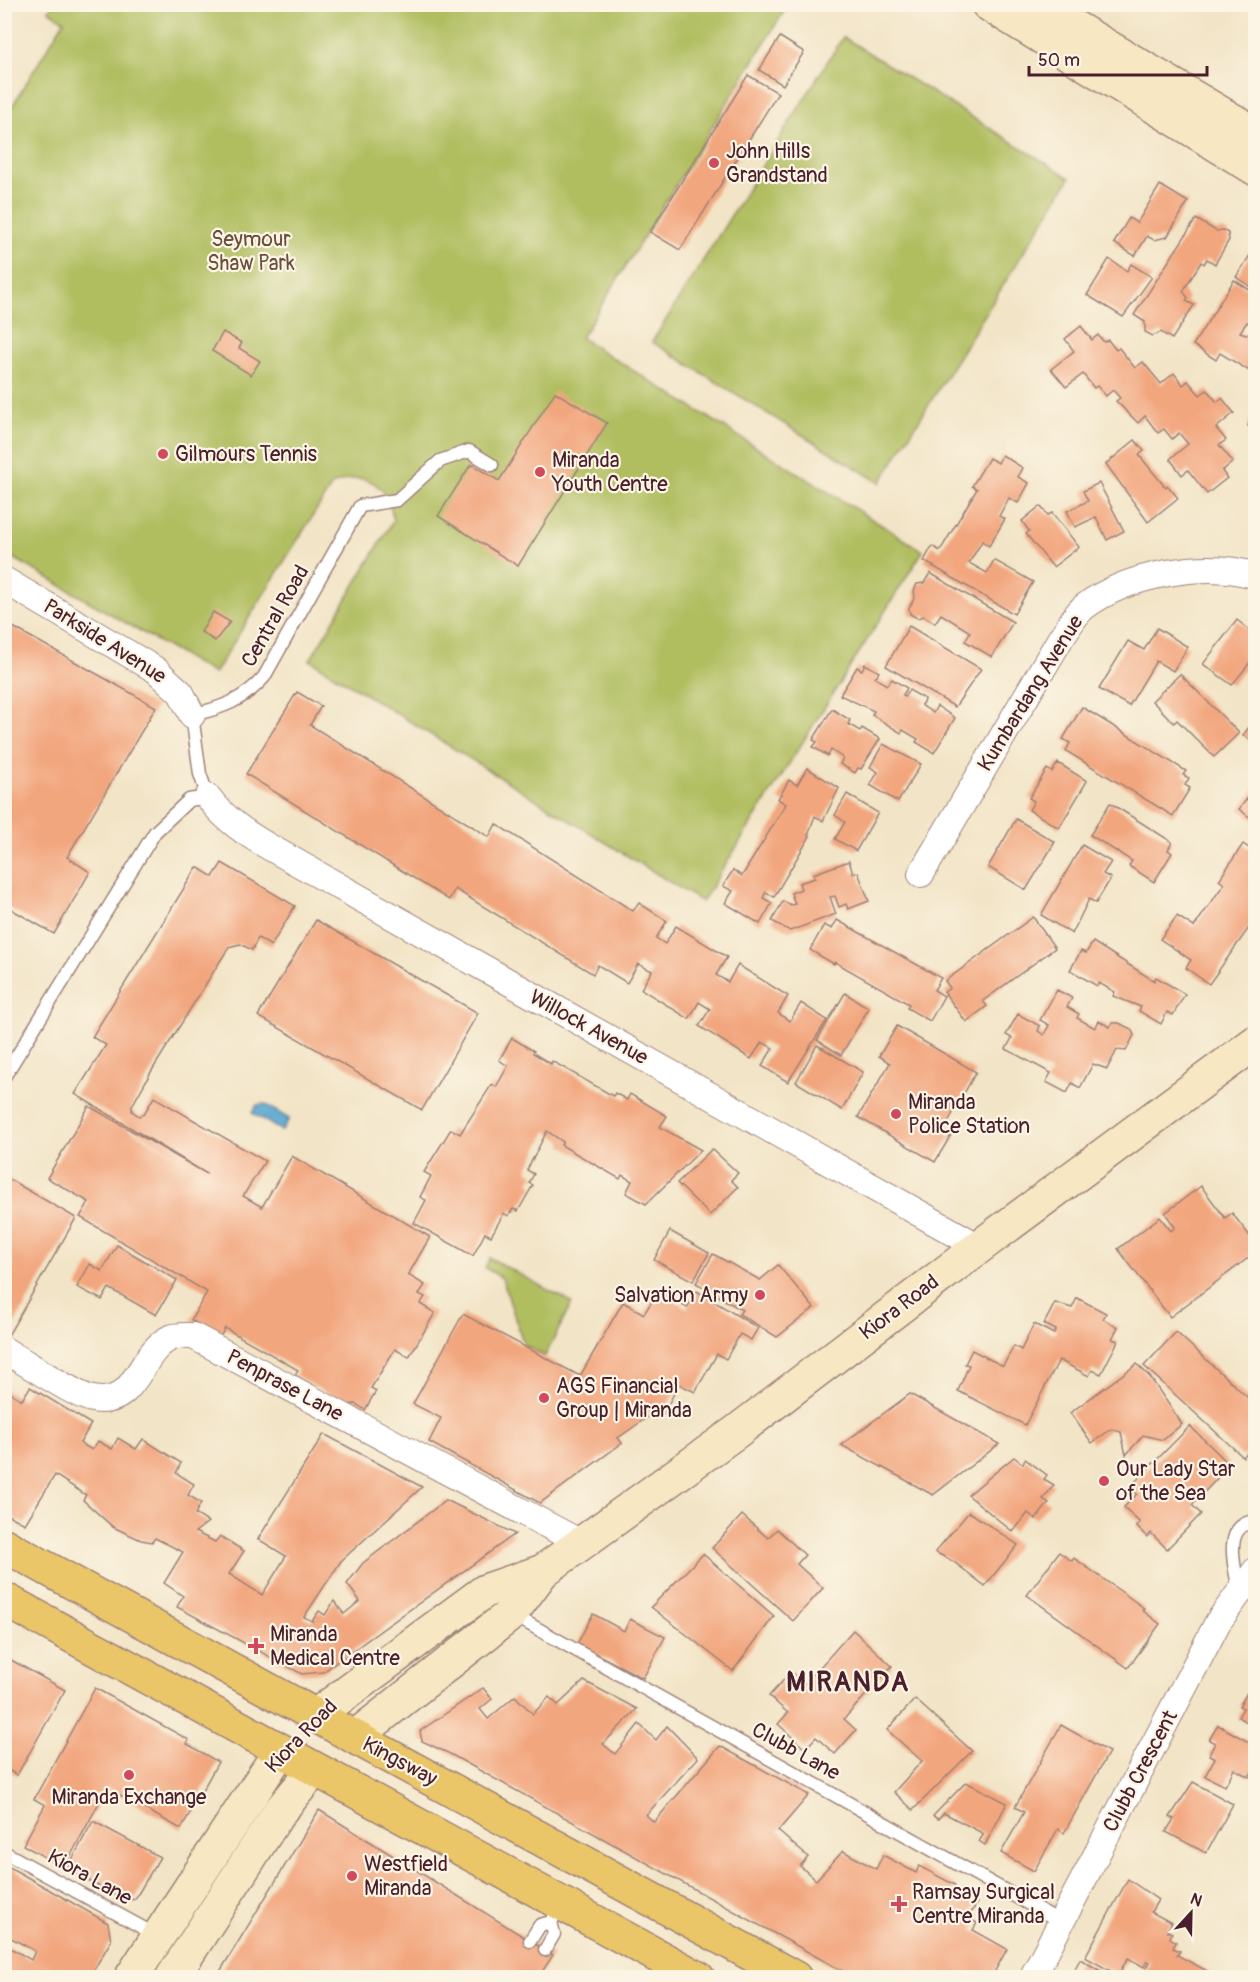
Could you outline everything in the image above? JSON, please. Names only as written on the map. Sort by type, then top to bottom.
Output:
[{"type":"main road","points":[[988,4],[1256,169]]},
{"type":"main road","points":[[1035,4],[1256,134]]},
{"type":"main road","name":"Kiora Road","points":[[131,1977],[280,1751],[315,1716],[485,1591],[543,1571],[736,1432],[979,1247],[1256,1042]]},
{"type":"main road","name":"Kingsway","points":[[4,1545],[795,1977]]},
{"type":"main road","name":"Kiora Road","points":[[172,1977],[280,1811],[314,1770],[512,1614],[543,1571]]},
{"type":"main road","points":[[4,1599],[314,1770],[556,1913],[698,1977]]},
{"type":"street","name":"Kumbardang Avenue","points":[[921,874],[1062,636],[1082,608],[1110,591],[1194,569],[1235,569],[1256,576]]},
{"type":"street","name":"Parkside Avenue","points":[[4,580],[156,670],[181,693],[192,716]]},
{"type":"street","name":"Willock Avenue","points":[[208,797],[220,813],[244,832],[271,848],[979,1247]]},
{"type":"street","name":"Penprase Lane","points":[[4,1350],[91,1399],[110,1401],[127,1392],[157,1346],[172,1336],[193,1336],[581,1543]]},
{"type":"street","name":"Clubb Crescent","points":[[1032,1977],[1218,1622],[1256,1570]]},
{"type":"lane","name":"Central Road","points":[[192,716],[232,704],[250,694],[264,677],[360,506],[397,500],[440,461],[456,455],[469,451],[492,465]]},
{"type":"lane","points":[[6,1070],[155,832],[189,800],[208,797],[200,774],[192,716]]},
{"type":"lane","points":[[1239,1592],[1232,1547],[1237,1532],[1248,1521],[1256,1521]]},
{"type":"lane","name":"Clubb Lane","points":[[512,1614],[1061,1922]]},
{"type":"lane","name":"Kiora Lane","points":[[4,1852],[158,1936]]},
{"type":"lane","points":[[530,1941],[540,1925],[556,1913]]},
{"type":"lane","points":[[545,1950],[554,1934],[556,1913]]},
{"type":"green space","name":"Seymour Shaw Park","points":[[52,5],[788,5],[581,338],[923,551],[702,902],[310,660],[393,521],[387,498],[374,483],[355,479],[344,480],[332,485],[214,674],[5,553],[5,118],[64,21],[49,11]]},
{"type":"green space","points":[[843,37],[1070,178],[880,483],[652,342]]},
{"type":"green space","points":[[490,1258],[572,1303],[545,1356],[524,1345],[502,1278],[485,1268]]},
{"type":"water","points":[[265,1104],[289,1119],[282,1131],[252,1113],[257,1105]]},
{"type":"building","points":[[780,37],[804,52],[783,85],[759,70]]},
{"type":"building","name":"John Hills Grandstand","points":[[748,75],[778,93],[680,250],[650,232]]},
{"type":"building","points":[[1160,185],[1188,202],[1167,237],[1154,240],[1147,236],[1135,256],[1114,243],[1129,218],[1137,223]]},
{"type":"building","points":[[1196,219],[1216,231],[1223,230],[1228,233],[1229,240],[1215,264],[1207,259],[1204,264],[1201,262],[1183,291],[1188,298],[1186,301],[1194,305],[1172,339],[1161,332],[1153,336],[1145,332],[1145,322],[1134,315]]},
{"type":"building","points":[[1256,246],[1256,290],[1236,277]]},
{"type":"building","points":[[1109,259],[1127,271],[1131,264],[1152,277],[1123,317],[1087,295]]},
{"type":"building","points":[[1234,280],[1256,294],[1256,322],[1253,325],[1247,322],[1240,332],[1256,337],[1256,375],[1220,353],[1216,360],[1193,345]]},
{"type":"building","points":[[1081,326],[1092,340],[1098,335],[1104,342],[1108,340],[1116,350],[1119,348],[1135,368],[1143,362],[1161,384],[1174,373],[1183,385],[1188,381],[1200,395],[1207,390],[1217,402],[1222,398],[1234,413],[1216,428],[1226,440],[1219,445],[1233,462],[1222,471],[1227,478],[1207,494],[1188,470],[1182,475],[1170,459],[1188,444],[1179,433],[1172,439],[1164,429],[1158,433],[1145,416],[1138,423],[1116,401],[1120,398],[1113,390],[1106,396],[1097,386],[1094,388],[1083,374],[1066,387],[1051,369],[1074,351],[1065,339]]},
{"type":"building","points":[[223,332],[242,343],[239,348],[260,361],[251,375],[212,351]]},
{"type":"building","name":"Miranda Youth Centre","points":[[555,392],[607,423],[518,566],[438,516],[471,464],[499,481]]},
{"type":"building","points":[[1256,404],[1256,428],[1248,426]]},
{"type":"building","points":[[1135,440],[1144,451],[1139,455],[1166,488],[1168,486],[1178,498],[1148,522],[1106,464]]},
{"type":"building","points":[[1002,455],[1023,468],[1018,477],[1029,483],[1018,503],[1009,498],[999,516],[1005,519],[989,546],[982,541],[969,563],[987,573],[994,560],[1033,582],[1014,614],[924,561],[932,546],[940,551],[977,489],[972,486],[989,458],[998,463]]},
{"type":"building","points":[[1256,480],[1256,501],[1249,498]]},
{"type":"building","points":[[1099,483],[1124,531],[1107,540],[1096,517],[1075,527],[1067,511],[1088,501],[1083,491]]},
{"type":"building","points":[[1040,506],[1048,515],[1052,513],[1079,547],[1053,567],[1026,534],[1029,531],[1022,521]]},
{"type":"building","points":[[930,573],[1013,622],[992,657],[965,641],[970,632],[941,614],[935,623],[924,616],[917,618],[910,614],[909,608],[915,597],[914,591],[917,584],[924,583]]},
{"type":"building","points":[[213,612],[230,622],[215,641],[201,632]]},
{"type":"building","points":[[1237,620],[1256,635],[1256,655],[1232,685],[1203,664]]},
{"type":"building","points":[[4,622],[156,707],[67,857],[90,872],[54,934],[4,905]]},
{"type":"building","points":[[909,626],[981,669],[955,707],[886,666]]},
{"type":"building","points":[[1157,628],[1188,647],[1173,671],[1156,661],[1129,706],[1099,689],[1128,641],[1144,650]]},
{"type":"building","points":[[865,664],[879,672],[875,678],[887,685],[892,679],[907,688],[903,695],[905,696],[909,690],[925,699],[921,705],[933,713],[937,706],[955,718],[934,753],[916,742],[918,739],[903,730],[901,733],[872,715],[874,711],[840,695],[857,667],[862,670]]},
{"type":"building","points":[[1180,674],[1239,733],[1214,757],[1177,720],[1174,723],[1152,701]]},
{"type":"building","points":[[297,692],[321,706],[310,725],[489,837],[496,824],[633,911],[639,903],[667,921],[656,938],[665,944],[676,926],[727,957],[716,975],[728,982],[738,965],[788,996],[778,1013],[790,1021],[801,1003],[827,1020],[788,1082],[762,1066],[773,1048],[762,1042],[751,1059],[699,1026],[710,1009],[699,1002],[689,1019],[641,989],[652,971],[638,964],[627,983],[598,965],[593,974],[455,889],[449,900],[246,774]]},
{"type":"building","points":[[1082,707],[1186,771],[1183,775],[1189,778],[1185,785],[1190,788],[1173,816],[1066,751],[1070,743],[1063,739]]},
{"type":"building","points":[[832,709],[850,720],[848,724],[860,731],[862,728],[880,739],[861,769],[858,768],[855,773],[840,764],[843,758],[831,750],[828,756],[813,747],[817,742],[813,740]]},
{"type":"building","points":[[1256,718],[1256,744],[1243,735]]},
{"type":"building","points":[[883,744],[921,764],[898,802],[870,785],[878,772],[870,767]]},
{"type":"building","points":[[1058,763],[1087,781],[1059,828],[1029,810],[1034,801],[1029,798],[1047,769],[1052,772]]},
{"type":"building","points":[[807,768],[839,788],[823,821],[815,816],[808,835],[810,836],[774,897],[766,892],[763,898],[772,903],[760,924],[725,903],[733,891],[723,886],[733,870],[742,876],[786,804],[778,799],[789,780],[797,785]]},
{"type":"building","points":[[1256,787],[1256,822],[1239,809]]},
{"type":"building","points":[[847,794],[878,813],[856,851],[835,839],[845,822],[835,815]]},
{"type":"building","points":[[1110,803],[1172,842],[1168,850],[1172,853],[1154,882],[1129,866],[1132,861],[1090,835]]},
{"type":"building","points":[[1016,819],[1055,842],[1026,890],[988,867]]},
{"type":"building","points":[[1243,844],[1256,853],[1256,918],[1209,984],[1186,968],[1191,960],[1160,939],[1177,916],[1194,927],[1224,884],[1219,880]]},
{"type":"building","points":[[1082,845],[1111,862],[1103,874],[1111,878],[1096,903],[1089,899],[1072,934],[1041,915]]},
{"type":"building","points":[[849,861],[853,873],[858,872],[869,901],[848,909],[846,904],[839,907],[835,896],[830,897],[836,914],[790,931],[772,921],[783,901],[791,905],[795,904],[791,893],[801,889],[799,883],[815,878],[813,874]]},
{"type":"building","points":[[222,863],[295,906],[271,946],[258,938],[252,950],[240,944],[229,947],[151,1072],[132,1106],[132,1111],[139,1116],[144,1114],[154,1097],[265,1161],[243,1196],[262,1207],[292,1156],[430,1237],[408,1275],[425,1285],[419,1294],[425,1297],[420,1304],[435,1313],[409,1357],[395,1349],[371,1388],[376,1391],[365,1410],[356,1404],[347,1405],[295,1375],[298,1370],[225,1328],[220,1337],[191,1320],[207,1292],[80,1217],[89,1202],[47,1178],[89,1106],[207,1174],[75,1094],[106,1045],[92,1037],[197,867],[213,877]]},
{"type":"building","points":[[1033,917],[1055,948],[983,1001],[987,1006],[966,1022],[944,992],[950,988],[945,981]]},
{"type":"building","points":[[316,920],[478,1013],[422,1110],[258,1016]]},
{"type":"building","points":[[837,920],[941,978],[934,990],[944,996],[930,1021],[907,1008],[909,1004],[810,950],[824,925],[832,929]]},
{"type":"building","points":[[1093,942],[1154,981],[1156,977],[1185,994],[1173,1015],[1167,1012],[1161,1024],[1139,1011],[1141,1007],[1113,996],[1115,992],[1099,983],[1097,986],[1070,970],[1081,951],[1086,953]]},
{"type":"building","points":[[1057,990],[1072,998],[1067,1007],[1079,1014],[1077,1018],[1095,1028],[1099,1021],[1110,1027],[1112,1023],[1119,1023],[1131,1029],[1134,1035],[1126,1051],[1117,1050],[1107,1069],[1093,1064],[1080,1088],[1072,1083],[1067,1093],[1046,1082],[1051,1073],[1006,1049],[1012,1038],[1006,1035],[1018,1014],[1040,1026],[1038,1031],[1044,1035],[1049,1025],[1040,1020]]},
{"type":"building","points":[[845,993],[869,1008],[841,1055],[817,1040]]},
{"type":"building","points":[[897,1026],[976,1072],[943,1131],[951,1135],[935,1162],[858,1117],[890,1063],[879,1056]]},
{"type":"building","points":[[512,1038],[551,1064],[552,1061],[613,1096],[615,1093],[627,1100],[630,1094],[667,1116],[660,1127],[701,1150],[646,1204],[626,1193],[632,1181],[622,1175],[620,1179],[561,1145],[563,1142],[547,1131],[527,1170],[534,1174],[529,1183],[533,1185],[518,1211],[513,1209],[508,1216],[504,1213],[491,1236],[485,1233],[473,1256],[414,1223],[426,1200],[420,1197],[431,1176],[424,1172],[451,1129],[460,1134],[492,1084],[496,1087],[508,1066],[499,1060]]},
{"type":"building","points":[[817,1045],[863,1072],[842,1110],[796,1082]]},
{"type":"building","points":[[712,1149],[738,1173],[731,1180],[738,1187],[710,1215],[677,1183]]},
{"type":"building","points":[[7,1178],[76,1218],[6,1339],[4,1182]]},
{"type":"building","points":[[1201,1186],[1225,1218],[1232,1213],[1256,1244],[1256,1252],[1170,1317],[1118,1249],[1160,1217],[1171,1231],[1175,1227],[1165,1213]]},
{"type":"building","points":[[670,1231],[709,1253],[693,1281],[654,1260]]},
{"type":"building","points":[[117,1245],[177,1280],[156,1315],[109,1288],[102,1300],[77,1287],[90,1264],[102,1271]]},
{"type":"building","name":"Salvation Army","points":[[713,1254],[760,1280],[778,1265],[814,1308],[777,1337],[739,1314],[742,1310],[696,1283]]},
{"type":"building","name":"AGS Financial Group | Miranda","points":[[658,1291],[687,1308],[697,1291],[758,1328],[751,1340],[740,1334],[726,1359],[717,1354],[695,1392],[679,1384],[661,1418],[652,1414],[618,1438],[622,1443],[540,1503],[429,1442],[441,1418],[413,1404],[463,1314],[580,1376],[623,1302],[644,1314]]},
{"type":"building","points":[[1077,1298],[1106,1313],[1103,1319],[1118,1327],[1112,1339],[1118,1341],[1101,1374],[1092,1370],[1089,1376],[1059,1360],[1025,1425],[958,1391],[969,1365],[965,1364],[972,1350],[1003,1366],[1014,1346],[1021,1350],[1034,1324],[1054,1334],[1056,1330],[1044,1324],[1055,1303],[1072,1308]]},
{"type":"building","points":[[1176,1332],[1256,1405],[1256,1444],[1243,1457],[1144,1366]]},
{"type":"building","points":[[1137,1364],[1150,1377],[1182,1424],[1163,1440],[1143,1435],[1126,1455],[1121,1432],[1111,1429],[1092,1443],[1070,1413]]},
{"type":"building","points":[[30,1387],[91,1424],[80,1443],[92,1450],[98,1441],[112,1449],[118,1438],[136,1449],[143,1439],[181,1463],[176,1473],[194,1484],[188,1495],[201,1503],[195,1514],[208,1522],[195,1532],[215,1542],[220,1536],[244,1551],[229,1574],[262,1595],[286,1556],[258,1539],[324,1434],[422,1487],[341,1561],[304,1617],[312,1621],[319,1611],[325,1615],[334,1601],[344,1614],[360,1601],[347,1584],[363,1563],[446,1500],[515,1534],[323,1672],[302,1674],[177,1607],[183,1596],[164,1583],[183,1552],[155,1538],[152,1542],[141,1540],[113,1527],[83,1500],[86,1495],[55,1475],[25,1524],[4,1513],[4,1389],[22,1400]]},
{"type":"building","points":[[910,1394],[999,1444],[933,1495],[841,1445]]},
{"type":"building","points":[[1190,1426],[1230,1465],[1192,1505],[1201,1514],[1167,1549],[1151,1533],[1147,1537],[1136,1526],[1140,1523],[1124,1507],[1137,1494],[1130,1487]]},
{"type":"building","points":[[1014,1457],[1023,1464],[1025,1459],[1047,1475],[1044,1479],[1054,1485],[1043,1499],[1049,1503],[1036,1519],[1028,1513],[1013,1532],[968,1495]]},
{"type":"building","points":[[969,1512],[1018,1545],[985,1586],[954,1562],[935,1552]]},
{"type":"building","points":[[742,1515],[768,1538],[777,1529],[805,1555],[797,1564],[823,1588],[793,1621],[712,1548]]},
{"type":"building","points":[[1059,1552],[1072,1561],[1074,1558],[1144,1608],[1142,1610],[1160,1624],[1128,1668],[1027,1595]]},
{"type":"building","points":[[703,1554],[774,1616],[733,1671],[651,1607]]},
{"type":"building","points":[[593,1614],[624,1631],[630,1619],[665,1637],[643,1678],[577,1644]]},
{"type":"building","points":[[853,1630],[892,1666],[844,1719],[856,1730],[835,1754],[816,1737],[805,1749],[778,1724],[788,1713],[769,1696],[791,1672],[805,1684]]},
{"type":"building","points":[[4,1656],[65,1690],[17,1775],[4,1768]]},
{"type":"building","points":[[584,1681],[637,1709],[603,1744],[615,1754],[639,1724],[656,1740],[667,1726],[698,1758],[646,1815],[654,1822],[720,1746],[809,1795],[778,1831],[808,1857],[800,1866],[816,1880],[843,1851],[876,1869],[883,1855],[916,1873],[919,1866],[955,1885],[953,1890],[977,1903],[968,1918],[977,1923],[973,1930],[1007,1949],[991,1978],[855,1978],[450,1754],[422,1741],[420,1731],[483,1688],[492,1699],[480,1709],[488,1719],[515,1696],[533,1714],[549,1697],[558,1705]]},
{"type":"building","points":[[1256,1684],[1256,1727],[1238,1717],[1243,1708],[1239,1706],[1250,1688],[1253,1689]]},
{"type":"building","name":"Miranda Exchange","points":[[95,1688],[189,1740],[187,1744],[218,1762],[181,1829],[107,1788],[64,1868],[23,1845],[45,1805],[34,1799]]},
{"type":"building","points":[[915,1699],[972,1751],[913,1810],[894,1792],[922,1761],[887,1730]]},
{"type":"building","points":[[1061,1725],[1109,1752],[1064,1833],[1058,1829],[1034,1871],[1001,1853],[1024,1812],[1015,1807]]},
{"type":"building","points":[[1218,1725],[1256,1746],[1256,1765],[1249,1777],[1234,1769],[1225,1786],[1205,1776],[1215,1758],[1209,1755],[1215,1743],[1209,1740]]},
{"type":"building","points":[[966,1782],[1007,1803],[985,1845],[979,1841],[984,1834],[944,1813],[938,1819],[933,1816]]},
{"type":"building","points":[[1193,1782],[1233,1804],[1206,1853],[1166,1832],[1174,1819],[1170,1817]]},
{"type":"building","name":"Westfield Miranda","points":[[319,1810],[553,1955],[538,1978],[216,1978]]},
{"type":"building","points":[[93,1821],[160,1857],[135,1899],[126,1901],[67,1869]]},
{"type":"building","points":[[4,1864],[108,1923],[111,1941],[89,1978],[4,1978],[4,1944],[31,1960],[35,1951],[4,1934]]},
{"type":"building","points":[[1128,1879],[1158,1900],[1151,1912],[1172,1923],[1167,1931],[1172,1933],[1170,1938],[1176,1942],[1173,1948],[1180,1951],[1177,1955],[1215,1975],[1214,1978],[1141,1978],[1150,1962],[1147,1961],[1144,1967],[1128,1958],[1118,1975],[1085,1957]]},
{"type":"building","points":[[1080,1959],[1113,1978],[1077,1978],[1072,1975]]},
{"type":"place","name":"John Hills Grandstand","points":[[714,163]]},
{"type":"place","name":"Gilmours Tennis","points":[[163,454]]},
{"type":"place","name":"Miranda Youth Centre","points":[[540,472]]},
{"type":"place","name":"Miranda Police Station","points":[[896,1114]]},
{"type":"place","name":"Salvation Army","points":[[760,1295]]},
{"type":"place","name":"AGS Financial Group | Miranda","points":[[544,1398]]},
{"type":"place","name":"Our Lady Star of the Sea","points":[[1104,1481]]},
{"type":"place","name":"Miranda Medical Centre","points":[[256,1646]]},
{"type":"place","name":"Miranda Exchange","points":[[129,1775]]},
{"type":"place","name":"Westfield Miranda","points":[[352,1876]]},
{"type":"place","name":"Ramsay Surgical Centre Miranda","points":[[899,1904]]},
{"type":"district","name":"MIRANDA","points":[[848,1682]]}]
